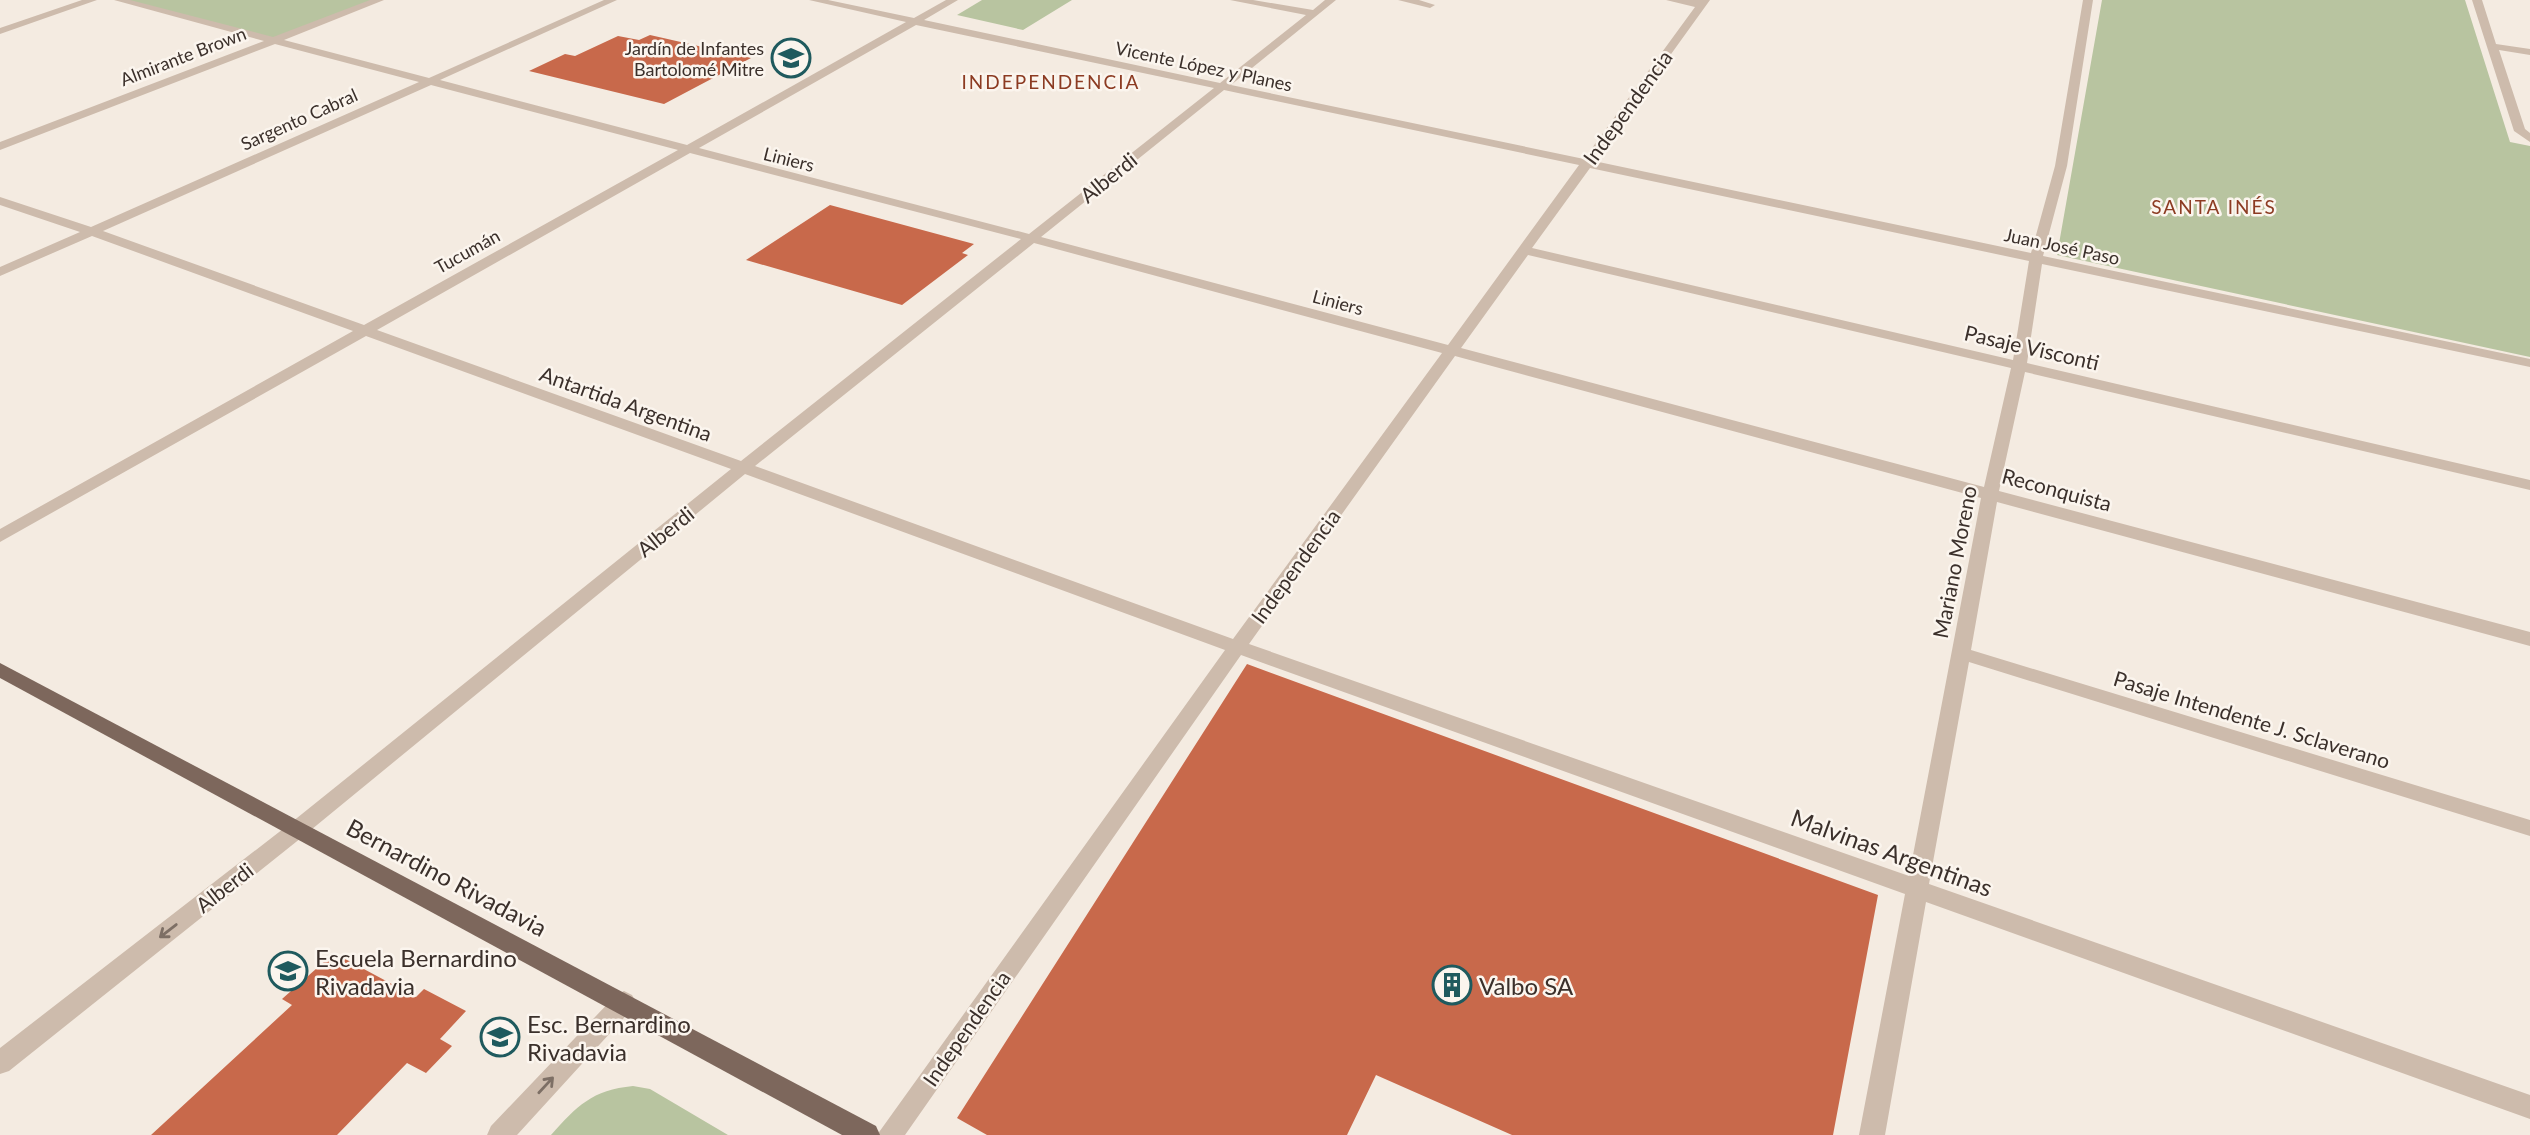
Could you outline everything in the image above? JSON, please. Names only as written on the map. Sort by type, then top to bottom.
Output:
[{"type":"main road","name":"Bernardino Rivadavia","points":[[0,670],[624,1002],[867,1135]]},
{"type":"street","points":[[0,31],[92,0]]},
{"type":"street","name":"Liniers","points":[[118,0],[1451,351]]},
{"type":"street","name":"Almirante Brown","points":[[0,146],[379,0]]},
{"type":"street","name":"Sargento Cabral","points":[[0,272],[612,0]]},
{"type":"street","name":"Vicente López y Planes","points":[[814,0],[1586,163]]},
{"type":"street","name":"Tucumán","points":[[0,536],[953,0]]},
{"type":"street","points":[[1235,0],[1314,13]]},
{"type":"street","name":"Alberdi","points":[[0,1063],[299,828],[742,468],[1331,0]]},
{"type":"street","points":[[1402,0],[1430,5]]},
{"type":"street","points":[[1671,0],[1703,3]]},
{"type":"street","name":"Mariano Moreno","points":[[1872,1135],[1990,495],[2019,365],[2036,258],[2061,166],[2088,0]]},
{"type":"street","points":[[2477,0],[2520,131],[2528,139]]},
{"type":"street","name":"Independencia","points":[[890,1135],[1237,647],[1703,3]]},
{"type":"street","points":[[2492,46],[2530,52]]},
{"type":"street","name":"Juan José Paso","points":[[1586,163],[2530,363]]},
{"type":"street","name":"Antartida Argentina","points":[[0,201],[91,231],[1237,647]]},
{"type":"street","name":"Pasaje Visconti","points":[[1524,250],[2530,485]]},
{"type":"street","name":"Reconquista","points":[[1451,351],[2530,639]]},
{"type":"street","name":"Malvinas Argentinas","points":[[1237,647],[2530,1107]]},
{"type":"street","name":"Pasaje Intendente J. Sclaverano","points":[[1960,653],[2530,828]]},
{"type":"street","points":[[500,1135],[624,1002]]},
{"type":"green space","points":[[119,0],[379,0],[273,41]]},
{"type":"green space","points":[[982,0],[1072,0],[1023,30],[957,15]]},
{"type":"green space","points":[[2102,0],[2465,0],[2510,142],[2530,146],[2530,357],[2057,255]]},
{"type":"green space","points":[[633,1086],[650,1089],[728,1135],[551,1135],[586,1101],[607,1091]]},
{"type":"building","points":[[650,35],[751,58],[664,104],[529,71],[565,54],[575,56],[618,36],[639,40]]},
{"type":"building","points":[[830,205],[974,244],[962,253],[968,255],[902,305],[746,260]]},
{"type":"building","name":"Valbo SA","points":[[1247,664],[1878,895],[1833,1135],[1512,1135],[1376,1075],[1347,1135],[987,1135],[957,1118]]},
{"type":"building","points":[[334,953],[416,997],[424,989],[466,1011],[440,1039],[452,1046],[426,1073],[407,1063],[337,1135],[151,1135],[292,1005],[282,999]]},
{"type":"place","name":"Jardín de Infantes Bartolomé Mitre","points":[[791,58]]},
{"type":"place","name":"Escuela Bernardino Rivadavia","points":[[288,971]]},
{"type":"place","name":"Valbo SA","points":[[1452,985]]},
{"type":"place","name":"Esc. Bernardino Rivadavia","points":[[500,1037]]},
{"type":"district","name":"INDEPENDENCIA","points":[[1051,81]]},
{"type":"district","name":"SANTA INÉS","points":[[2214,206]]}]
